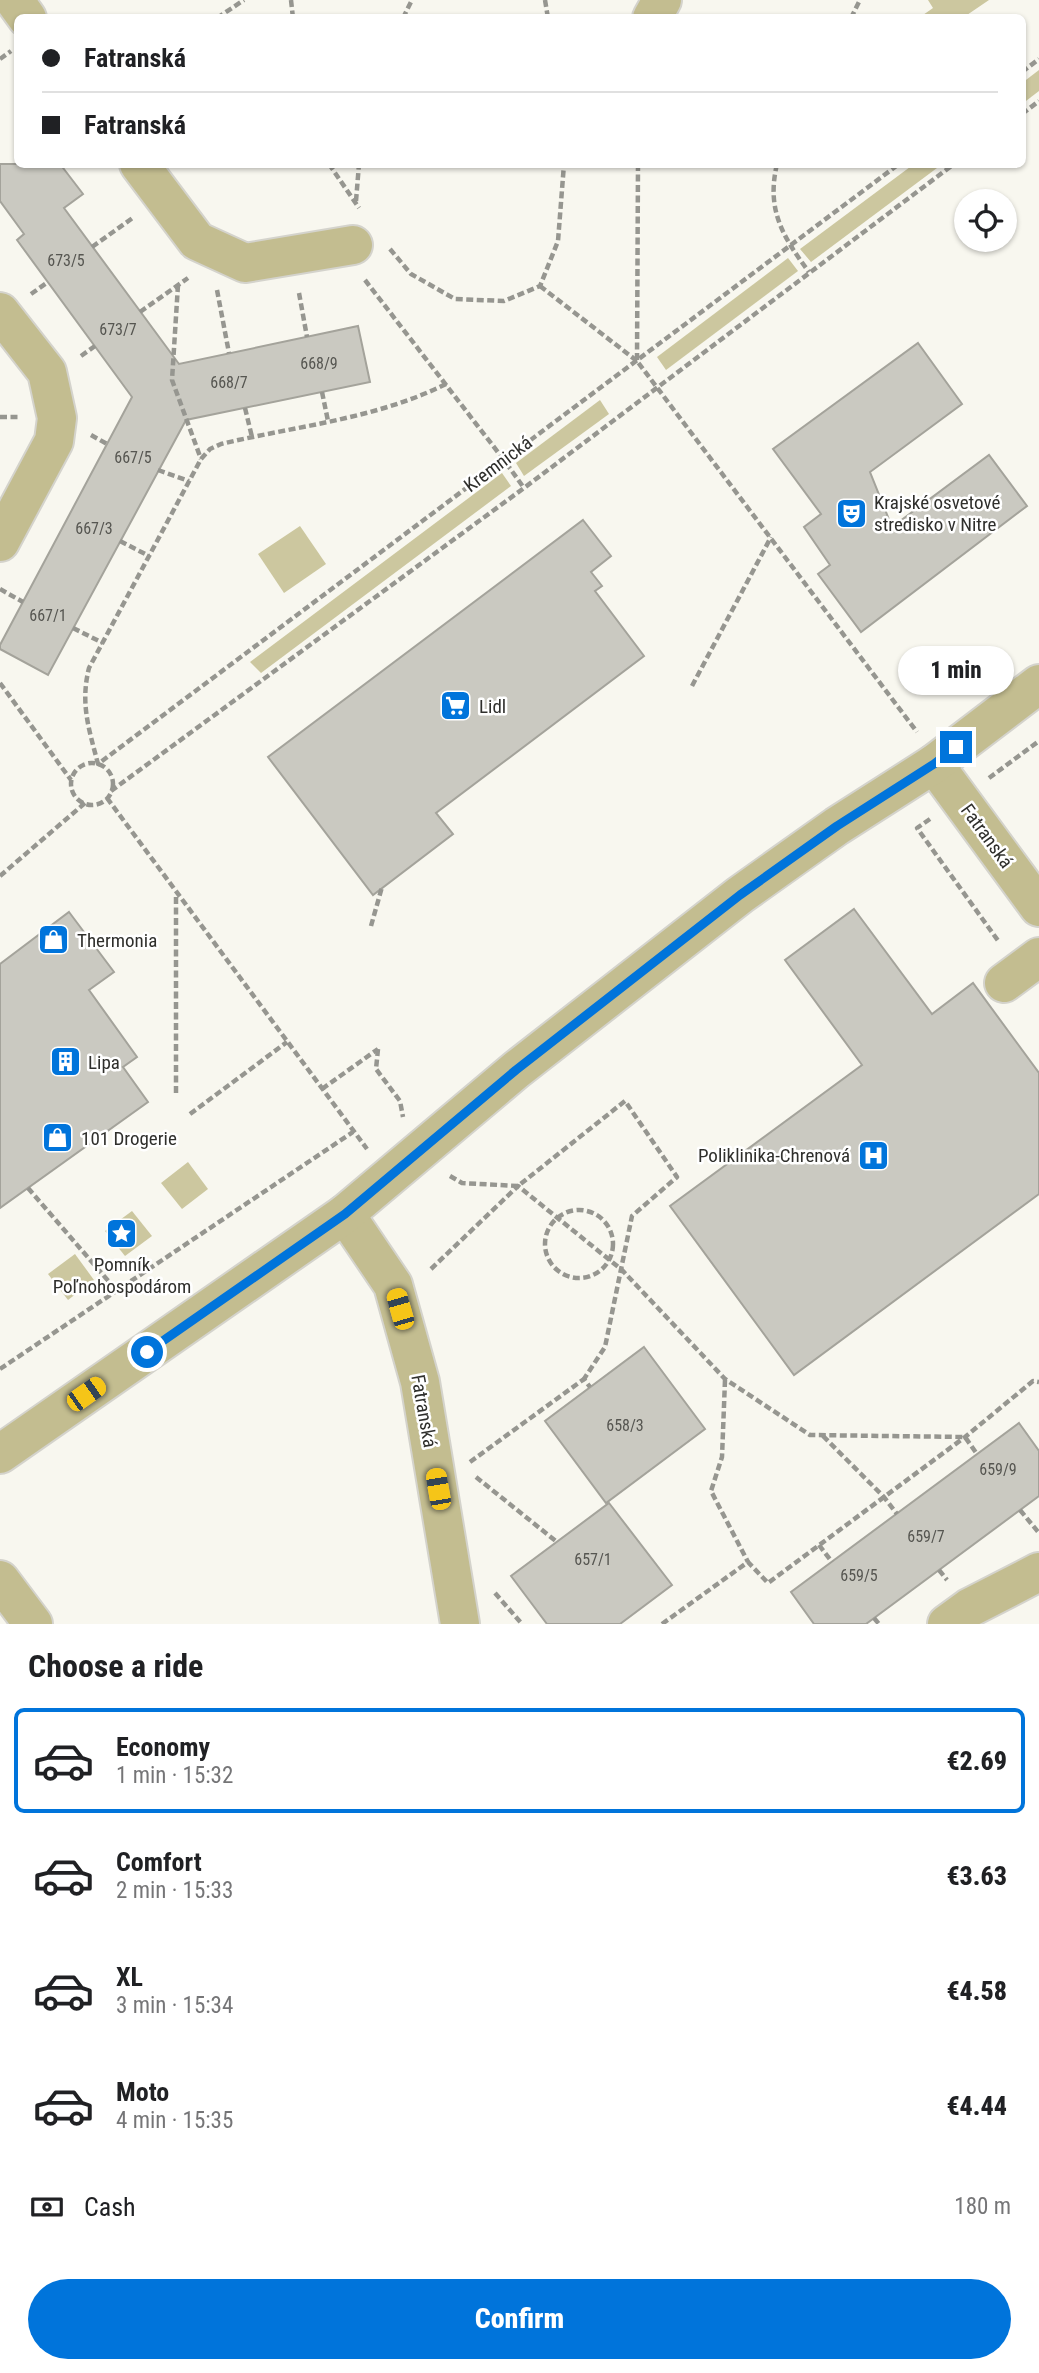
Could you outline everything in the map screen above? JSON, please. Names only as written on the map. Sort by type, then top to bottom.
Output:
[{"type":"street","points":[[142,168],[197,241],[237,278],[366,245]]},
{"type":"street","points":[[0,312],[47,372],[57,418],[54,441],[0,541]]},
{"type":"street","points":[[0,1454],[345,1214],[516,1070],[740,895],[837,826],[930,753],[1039,684]]},
{"type":"street","name":"Fatranská","points":[[930,753],[1039,907]]},
{"type":"street","points":[[1004,983],[1039,957]]},
{"type":"street","name":"Fatranská","points":[[345,1214],[393,1285],[420,1381],[460,1624]]},
{"type":"street","points":[[947,1624],[969,1608],[1039,1572]]},
{"type":"street","points":[[0,1580],[33,1624]]},
{"type":"path","points":[[223,14],[244,0]]},
{"type":"path","points":[[0,59],[11,51]]},
{"type":"path","points":[[331,168],[366,245],[446,384],[524,488]]},
{"type":"path","points":[[366,245],[455,299],[503,301],[540,286],[558,241],[564,168]]},
{"type":"path","points":[[638,168],[638,361]]},
{"type":"path","points":[[776,168],[773,181],[778,226],[809,272]]},
{"type":"path","name":"Kremnická","points":[[98,764],[893,168]]},
{"type":"path","points":[[0,683],[72,781],[75,795],[85,803],[97,804],[107,798],[111,791],[524,488],[949,168]]},
{"type":"path","points":[[128,206],[143,226]]},
{"type":"path","points":[[92,247],[136,216]]},
{"type":"path","points":[[181,270],[198,281]]},
{"type":"path","points":[[140,312],[189,277]]},
{"type":"path","points":[[216,289],[237,278]]},
{"type":"path","points":[[178,285],[172,380],[201,459]]},
{"type":"path","points":[[207,285],[216,289]]},
{"type":"path","points":[[540,286],[638,361],[930,753]]},
{"type":"path","points":[[216,289],[229,353]]},
{"type":"path","points":[[288,291],[298,289],[307,337]]},
{"type":"path","points":[[98,764],[85,717],[84,688],[89,668],[201,459],[221,444],[376,411],[446,384]]},
{"type":"path","points":[[322,391],[328,421]]},
{"type":"path","points":[[245,408],[252,437]]},
{"type":"path","points":[[158,470],[189,481]]},
{"type":"path","points":[[692,686],[771,537]]},
{"type":"path","points":[[120,541],[149,556]]},
{"type":"path","points":[[0,589],[23,602]]},
{"type":"path","points":[[73,628],[103,643]]},
{"type":"path","points":[[72,781],[74,774],[84,764],[98,764],[109,772],[112,778],[111,791]]},
{"type":"path","points":[[107,798],[371,1154]]},
{"type":"path","points":[[0,876],[85,803]]},
{"type":"path","points":[[371,926],[383,887]]},
{"type":"path","points":[[176,892],[176,1093]]},
{"type":"path","points":[[190,1114],[287,1042]]},
{"type":"path","points":[[322,1090],[378,1049],[376,1069],[400,1101],[405,1127]]},
{"type":"path","points":[[431,1269],[518,1186],[625,1101],[677,1177],[632,1216],[605,1347],[584,1379],[464,1467]]},
{"type":"path","points":[[0,1369],[354,1132]]},
{"type":"path","points":[[439,1169],[461,1183],[518,1186],[622,1270],[725,1379],[810,1435],[965,1437]]},
{"type":"path","points":[[28,1188],[117,1291]]},
{"type":"path","points":[[580,1209],[600,1217],[612,1235],[613,1246],[605,1267],[585,1278],[573,1278],[553,1267],[546,1257],[545,1234],[558,1216],[569,1210],[580,1209]]},
{"type":"path","points":[[725,1379],[722,1457],[710,1492],[748,1562],[768,1583],[965,1437],[1039,1376]]},
{"type":"path","points":[[584,1379],[590,1387]]},
{"type":"path","points":[[822,1435],[884,1497],[897,1514]]},
{"type":"path","points":[[965,1437],[977,1454]]},
{"type":"path","points":[[474,1475],[557,1542]]},
{"type":"path","points":[[1020,1510],[1039,1532]]},
{"type":"path","points":[[819,1545],[832,1562]]},
{"type":"path","points":[[662,1624],[748,1562]]},
{"type":"path","points":[[488,1587],[522,1624]]},
{"type":"path","points":[[874,1618],[879,1624]]},
{"type":"shaded area","points":[[928,0],[989,0],[968,14],[924,14],[933,8]]},
{"type":"shaded area","points":[[1039,70],[1039,91],[1026,101],[1026,80]]},
{"type":"shaded area","points":[[909,168],[937,168],[811,262],[800,249]]},
{"type":"shaded area","points":[[788,258],[798,271],[666,370],[657,357]]},
{"type":"shaded area","points":[[600,400],[609,414],[524,476],[516,463]]},
{"type":"shaded area","points":[[502,473],[511,486],[261,673],[250,662]]},
{"type":"shaded area","points":[[300,526],[326,564],[284,593],[258,554]]},
{"type":"shaded area","points":[[188,1162],[208,1189],[182,1209],[161,1183]]},
{"type":"shaded area","points":[[132,1211],[152,1236],[125,1256],[105,1231]]},
{"type":"shaded area","points":[[75,1254],[94,1280],[68,1300],[48,1274]]},
{"type":"building","points":[[0,164],[14,164],[14,168],[63,168],[83,194],[64,208],[179,364],[358,326],[370,382],[186,420],[48,675],[0,649],[0,645],[132,397],[17,240],[24,234],[0,201]]},
{"type":"building","points":[[918,343],[962,404],[870,472],[892,527],[989,455],[1027,506],[861,632],[818,574],[830,565],[804,527],[821,514],[773,449]]},
{"type":"building","name":"Lidl","points":[[583,520],[611,556],[591,572],[602,586],[595,591],[644,656],[436,813],[453,834],[373,895],[268,757]]},
{"type":"building","points":[[854,909],[932,1014],[973,983],[1039,1073],[1039,1194],[794,1375],[670,1206],[862,1065],[785,960]]},
{"type":"building","name":"Lipa","points":[[69,912],[114,972],[89,990],[137,1057],[123,1067],[148,1102],[0,1208],[0,964]]},
{"type":"building","points":[[644,1347],[705,1429],[606,1503],[545,1421]]},
{"type":"building","points":[[1019,1423],[1039,1451],[1039,1496],[866,1624],[814,1624],[791,1592]]},
{"type":"building","points":[[609,1503],[672,1585],[620,1624],[547,1624],[511,1576]]},
{"type":"place","name":"Krajské osvetové stredisko v Nitre","points":[[851,513]]},
{"type":"place","name":"Lidl","points":[[456,706]]},
{"type":"place","name":"Thermonia","points":[[54,940]]},
{"type":"place","name":"Lipa","points":[[65,1062]]},
{"type":"place","name":"101 Drogerie","points":[[58,1138]]},
{"type":"place","name":"Poliklinika-Chrenová","points":[[873,1155]]},
{"type":"place","name":"Pomník Poľnohospodárom","points":[[122,1233]]},
{"type":"route","points":[[147,1352],[345,1214],[516,1070],[740,895],[956,747]]}]
